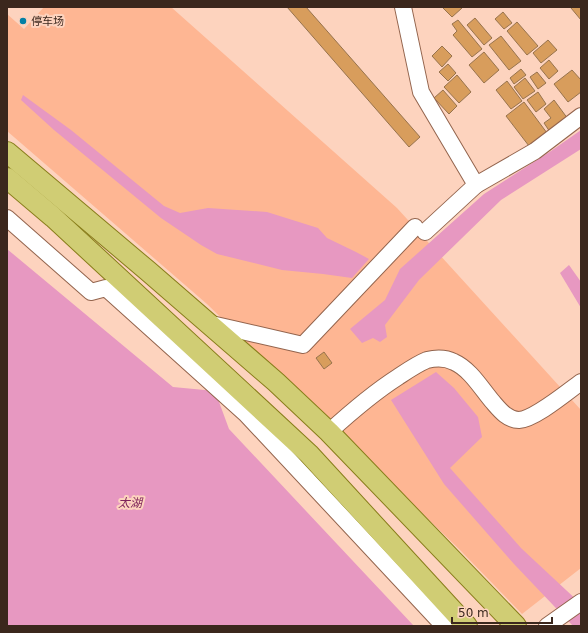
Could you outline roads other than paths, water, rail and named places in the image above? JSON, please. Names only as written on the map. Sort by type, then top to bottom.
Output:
[{"type":"main road","points":[[7,152],[276,382],[329,432],[516,626]]},
{"type":"main road","points":[[7,178],[53,217],[308,454],[466,626]]},
{"type":"main road","points":[[308,454],[329,432]]},
{"type":"street","points":[[403,7],[421,92],[476,185]]},
{"type":"street","points":[[207,323],[303,345],[420,230],[476,185],[534,152],[581,116]]},
{"type":"street","points":[[7,218],[91,292],[106,288],[246,414],[444,626]]},
{"type":"street","points":[[329,432],[364,401],[412,367],[428,360],[442,358],[454,362],[465,370],[500,410],[508,417],[518,420],[530,417],[581,382]]},
{"type":"street","points":[[547,626],[558,620],[581,602]]},
{"type":"water","points":[[23,95],[71,130],[164,206],[180,213],[208,208],[267,212],[318,228],[327,238],[369,259],[352,278],[282,270],[217,254],[161,218],[54,130],[21,100]]},
{"type":"water","points":[[581,130],[581,149],[501,200],[419,280],[385,325],[387,337],[380,342],[373,338],[362,343],[350,329],[385,300],[400,269],[484,194]]},
{"type":"water","name":"太湖","points":[[7,249],[173,387],[215,391],[229,429],[414,626],[7,626]]},
{"type":"water","points":[[569,265],[581,282],[581,308],[560,273]]},
{"type":"water","points":[[436,372],[454,388],[478,417],[482,437],[450,468],[521,548],[581,604],[581,626],[573,626],[514,564],[444,484],[391,400]]},
{"type":"place","name":"停车场","points":[[23,21]]}]
